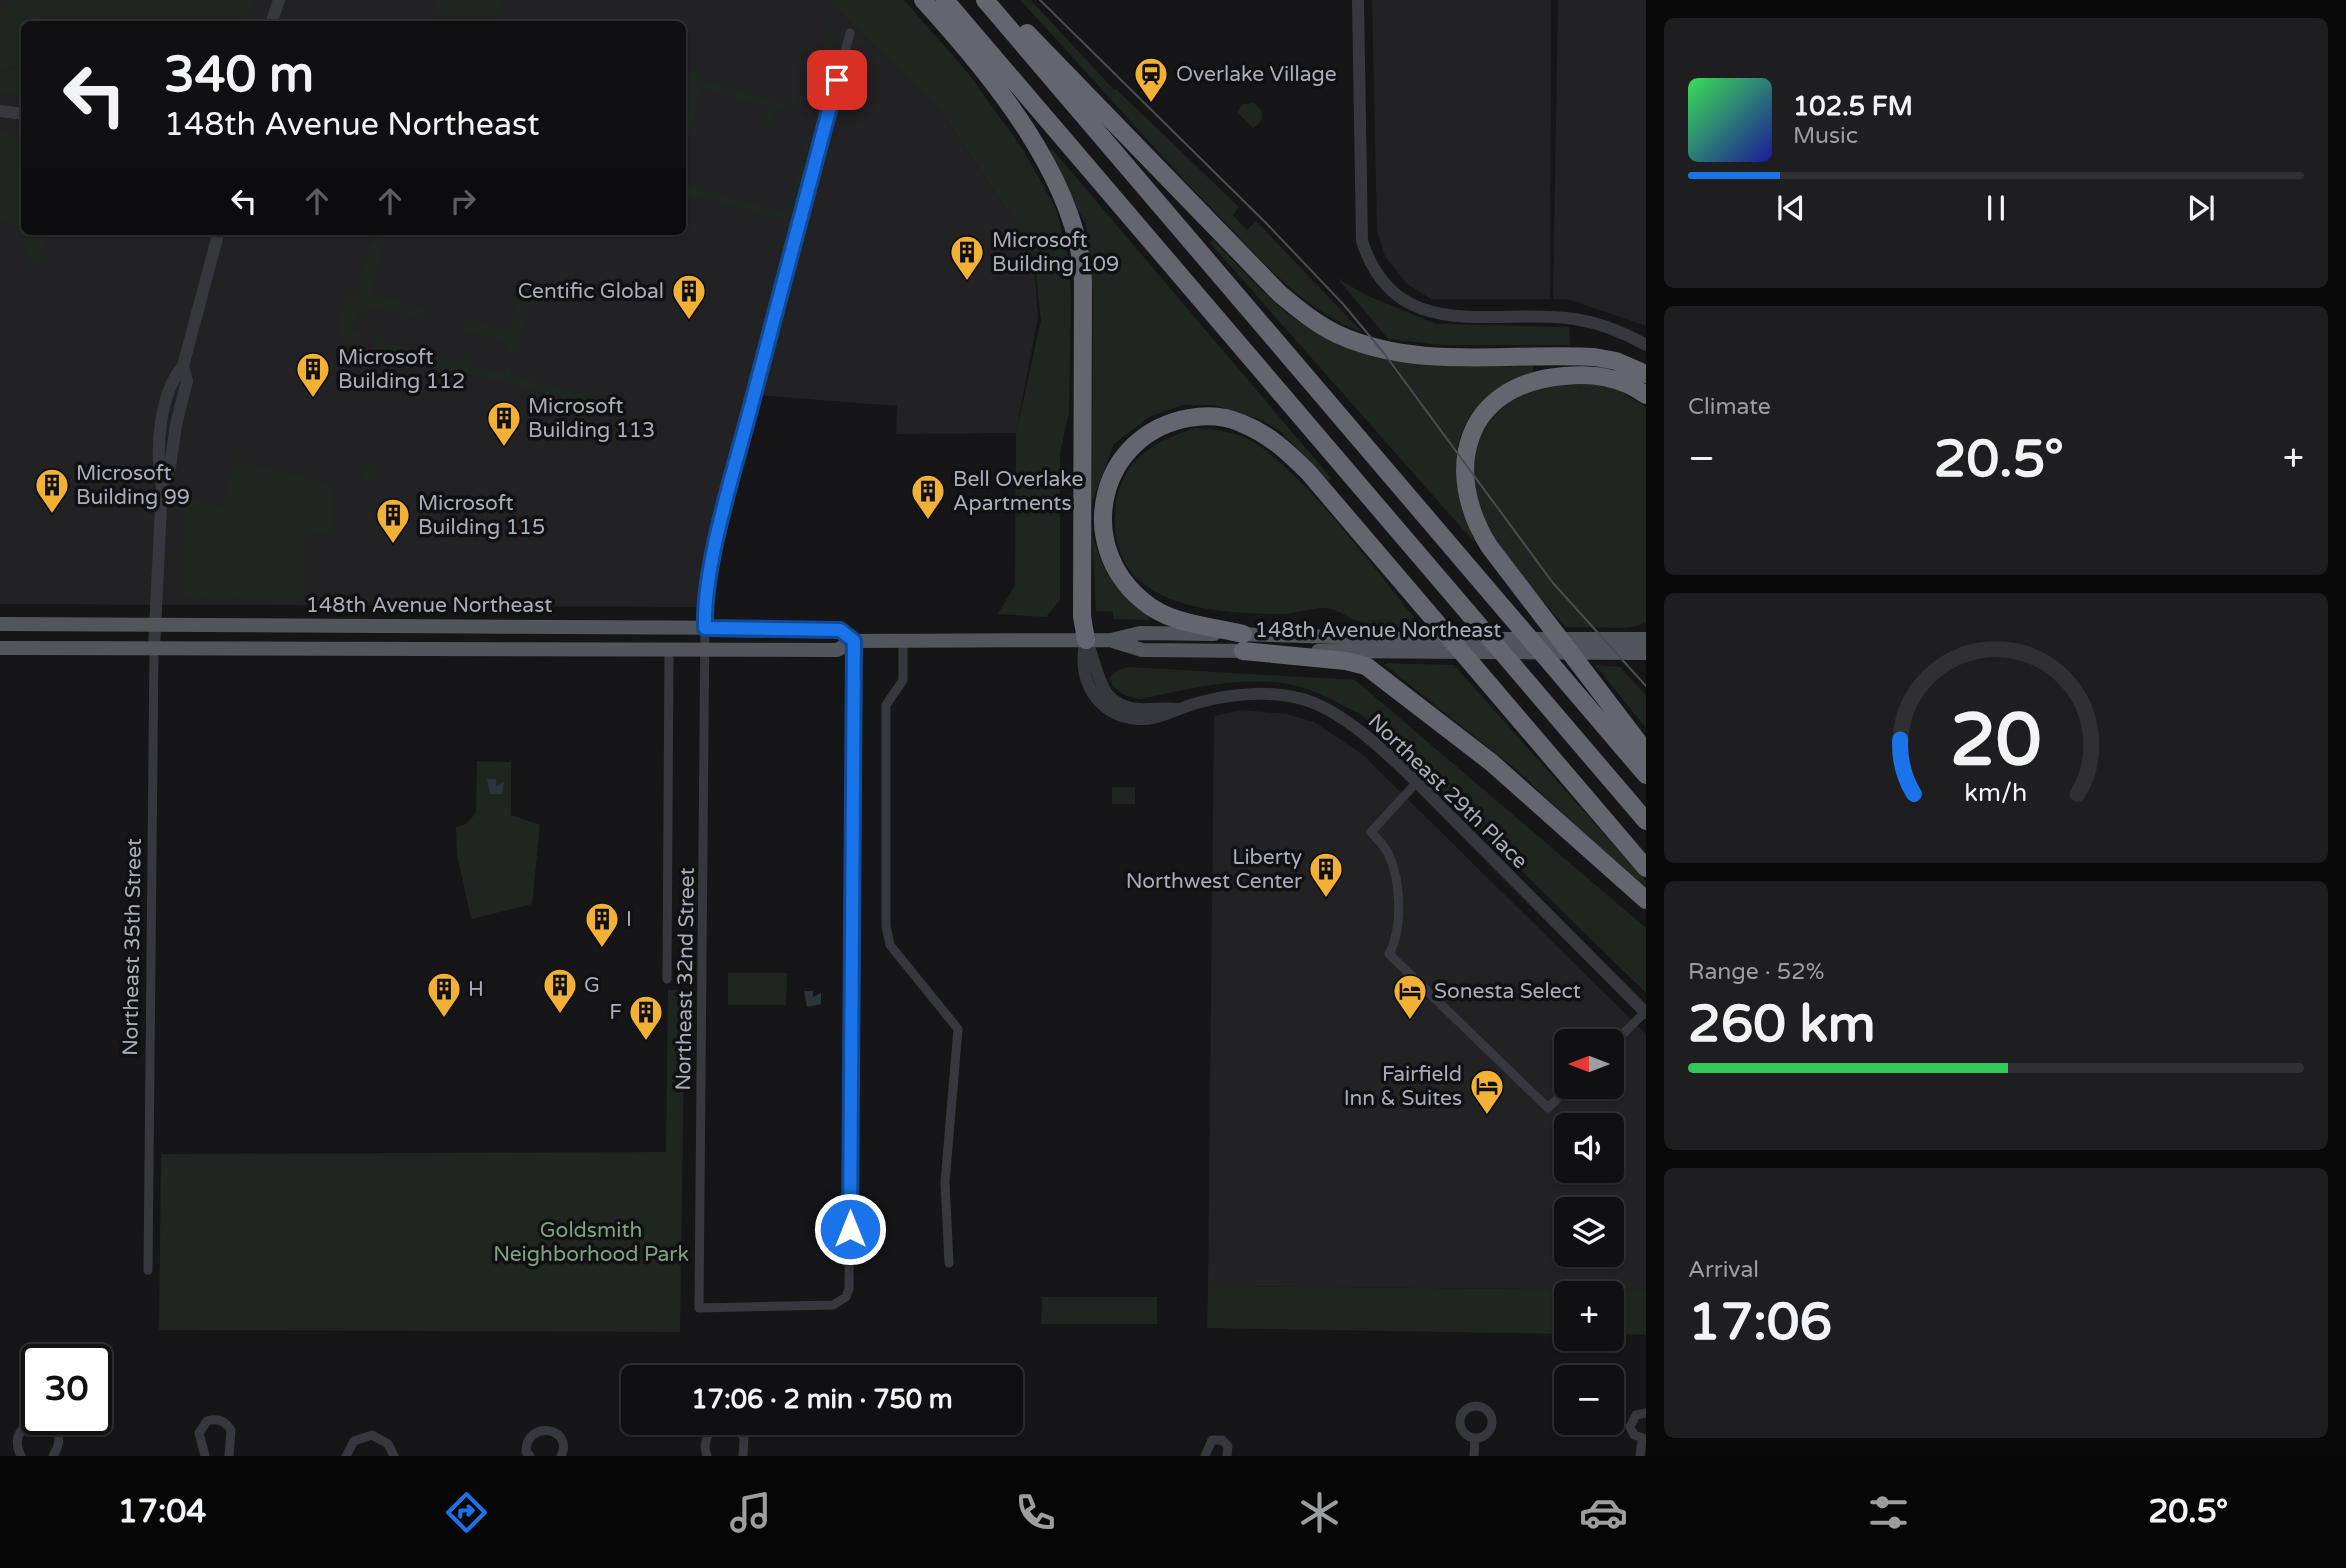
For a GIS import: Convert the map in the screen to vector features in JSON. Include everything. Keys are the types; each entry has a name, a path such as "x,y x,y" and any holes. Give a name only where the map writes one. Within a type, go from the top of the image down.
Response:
{"highway":[{"path":"923,0 996,90 1036,148 1063,191 1079,240 1083,282 1082,616 1086,640"},
{"path":"945,0 1646,821"},
{"path":"985,0 1646,775"},
{"path":"992,0 1057,63 1280,293 1307,316 1336,334 1398,353 1436,357 1594,357 1616,361 1646,374"},
{"path":"1646,395 1627,383 1595,375 1544,378 1518,387 1491,406 1478,423 1468,443 1464,477 1472,515 1489,546 1646,752"},
{"path":"1646,869 1309,473 1289,453 1260,432 1217,416 1175,421 1139,438 1115,467 1103,515 1109,553 1119,574 1134,594 1160,613 1243,642 1366,666 1492,763 1646,900"}],"main road":[{"name":"148th Avenue Northeast","path":"0,624 840,630 854,641"},
{"name":"148th Avenue Northeast","path":"1430,645 1646,639"},
{"name":"148th Avenue Northeast","path":"0,648 706,651 837,650 854,641 1111,640 1142,650 1243,642 1430,645 1646,653"}],"street":[{"path":"272,21 279,0"},
{"path":"1358,0 1362,240 1376,272 1400,297 1417,307 1448,317 1577,320 1617,331 1646,345"},
{"name":"Northeast 32nd Street","path":"850,33 737,462 709,584 705,628 699,1308 832,1305 846,1297 849,1289 854,641"},
{"path":"0,111 21,114"},
{"name":"Northeast 35th Street","path":"148,1270 154,649 162,486 170,467 176,425 187,381 183,366 218,235"},
{"path":"903,640 903,680 886,705 886,926 890,945 958,1029 945,1182 949,1263"},
{"name":"Northeast 29th Place","path":"1086,640 1082,666 1088,687 1102,706 1111,712 1139,719 1165,716 1178,709 1258,694 1287,695 1313,703 1349,723 1417,782 1646,1012"},
{"name":"Northeast 32nd Street","path":"667,979 669,651"},
{"path":"1417,782 1371,832 1388,852 1396,875 1398,922 1394,944 1389,954 1548,1108 1557,1099"},
{"path":"1624,1033 1646,1012"},
{"path":"1640,1456 1644,1439 1634,1435 1631,1422 1636,1415 1646,1413"},
{"path":"205,1456 199,1433 203,1424 216,1419 225,1422 231,1430 229,1456"},
{"path":"21,1456 16,1448 17,1436 23,1426 34,1422 46,1424 55,1432 58,1443 53,1456"},
{"path":"707,1456 704,1448 706,1436 715,1428 726,1425 737,1429 744,1438 743,1456"},
{"path":"530,1456 526,1446 530,1436 546,1429 555,1432 562,1439 564,1450 561,1456"},
{"path":"346,1456 354,1441 372,1435 388,1444 394,1456"},
{"path":"1474,1456 1475,1438"},
{"path":"1205,1456 1212,1440 1222,1440 1228,1446 1227,1456"}],"shaded area":[{"path":"0,0 827,0 939,110 1033,248 1038,316 1016,433 896,434 897,406 754,395 699,607 0,604"},
{"path":"1372,0 1551,0 1550,299 1431,299 1407,284 1385,256 1377,230"},
{"path":"1558,0 1646,0 1646,326 1571,300 1553,299"},
{"path":"1241,710 1287,714 1314,722 1362,754 1646,1034 1646,1290 1624,1290 1624,1281 1554,1281 1554,1289 1208,1286 1214,716"},
{"path":"487,779 496,779 496,786 504,782 502,794 490,794"},
{"path":"804,991 813,991 813,997 821,993 821,1004 807,1007"}],"green space":[{"path":"15,0 253,0 246,21 21,21 21,65 0,68 0,7"},
{"path":"436,0 502,0 496,21 430,21"},
{"path":"827,0 904,0 968,73 1024,151 1056,209 1069,260 1069,413 1060,453 1060,600 1046,617 998,614 1015,585 1016,433 1041,320 1033,248 939,110"},
{"path":"1020,0 1031,0 1114,90 1239,207 1233,215 1247,230 1256,221 1362,332 1320,310 1282,281 1166,160"},
{"path":"826,21 841,35 833,35 831,43 838,47 830,49 823,72 830,78 822,77 819,85 826,88 823,91 808,86 809,83 816,84 818,77 811,72 820,72 825,51 818,46 827,45 831,28 825,25"},
{"path":"21,68 21,95 0,93 0,72"},
{"path":"701,72 702,81 721,86 726,79 726,87 746,93 751,86 751,94 767,99 772,91 772,100 786,104 790,97 794,98 789,109 775,109 770,127 763,125 768,107 701,89 688,137 686,86 692,74"},
{"path":"1253,103 1260,108 1262,115 1260,122 1253,128 1237,112 1243,104"},
{"path":"0,131 21,134 21,235 47,235 40,266 29,262 24,242 13,226 0,220"},
{"path":"808,132 812,134 790,222 686,194 686,185 787,213"},
{"path":"1052,149 1332,479 1328,480 1281,432 1262,420 1214,405 1183,405 1149,417 1114,444 1092,502 1093,291 1086,225 1048,151"},
{"path":"372,235 387,235 371,294 432,310 422,321 405,316 403,324 397,323 399,314 367,306 365,313 357,311 352,330 360,333 359,340 353,345 341,337 339,326 346,297 355,299"},
{"path":"1213,240 1286,312 1313,331 1339,344 1393,360 1420,364 1533,366 1533,372 1504,387 1482,403 1468,421 1459,441 1459,487 1475,543 1210,243"},
{"path":"1337,278 1366,295 1436,324 1569,327 1570,345 1441,345 1388,339"},
{"path":"520,288 554,298 532,298 517,348 524,350 522,355 507,351 509,342 463,330 463,318 509,330"},
{"path":"378,330 381,331 380,340 420,351 423,343 428,344 426,352 462,362 465,354 469,355 467,364 504,374 507,365 512,367 511,375 531,380 533,372 538,374 536,382 597,398 600,390 602,400 597,407 373,349 371,343"},
{"path":"1586,381 1613,387 1646,407 1646,623 1628,628 1566,627 1527,582 1489,529 1477,500 1472,472 1477,444 1494,417 1512,400 1532,388"},
{"path":"1195,428 1242,436 1279,462 1344,530 1423,628 1372,625 1325,608 1283,614 1224,611 1167,598 1144,584 1126,565 1116,538 1116,504 1120,488 1126,474 1143,454 1167,439"},
{"path":"234,459 333,484 334,533 307,534 303,600 181,598 184,498 222,507"},
{"path":"370,464 376,467 379,473 376,479 370,482 364,479 361,473 364,467"},
{"path":"1092,535 1107,572 1119,590 1149,617 1149,620 1113,619 1113,612 1096,611"},
{"path":"1385,665 1454,665 1646,881 1646,893 1519,772"},
{"path":"1595,665 1620,667 1646,695 1646,728"},
{"path":"1129,667 1355,680 1646,928 1646,993 1362,715 1310,690 1273,682 1235,682 1135,698 1117,690 1109,678 1118,670"},
{"path":"477,761 511,762 511,815 540,825 532,904 471,919 457,854 456,827 466,824 476,813"},
{"path":"1112,787 1135,787 1135,804 1112,804"},
{"path":"728,973 787,973 786,1005 728,1005"},
{"name":"Goldsmith Neighborhood Park","path":"668,990 685,990 680,1332 159,1330 161,1154 666,1152"},
{"path":"1208,1286 1554,1289 1554,1334 1207,1328"},
{"path":"1624,1290 1646,1290 1646,1335 1624,1334"},
{"path":"1042,1297 1157,1297 1157,1324 1041,1324"}],"tram line":[{"path":"1040,0 1266,223 1343,304 1383,352 1553,583 1646,686"}],"place":[{"name":"Overlake Village","path":"1151,104"},
{"name":"Microsoft Building 109","path":"967,282"},
{"name":"Centific Global","path":"689,321"},
{"name":"Microsoft Building 112","path":"313,399"},
{"name":"Microsoft Building 113","path":"504,448"},
{"name":"Microsoft Building 99","path":"52,515"},
{"name":"Bell Overlake Apartments","path":"928,521"},
{"name":"Microsoft Building 115","path":"393,545"},
{"name":"Liberty Northwest Center","path":"1326,899"},
{"name":"I","path":"602,949"},
{"name":"G","path":"560,1015"},
{"name":"H","path":"444,1019"},
{"name":"Sonesta Select","path":"1410,1021"},
{"name":"F","path":"646,1042"},
{"name":"Fairfield Inn & Suites","path":"1487,1116"}],"route":[{"path":"837,80 721,527 709,584 705,628 840,630 854,641 850,1229"}]}
